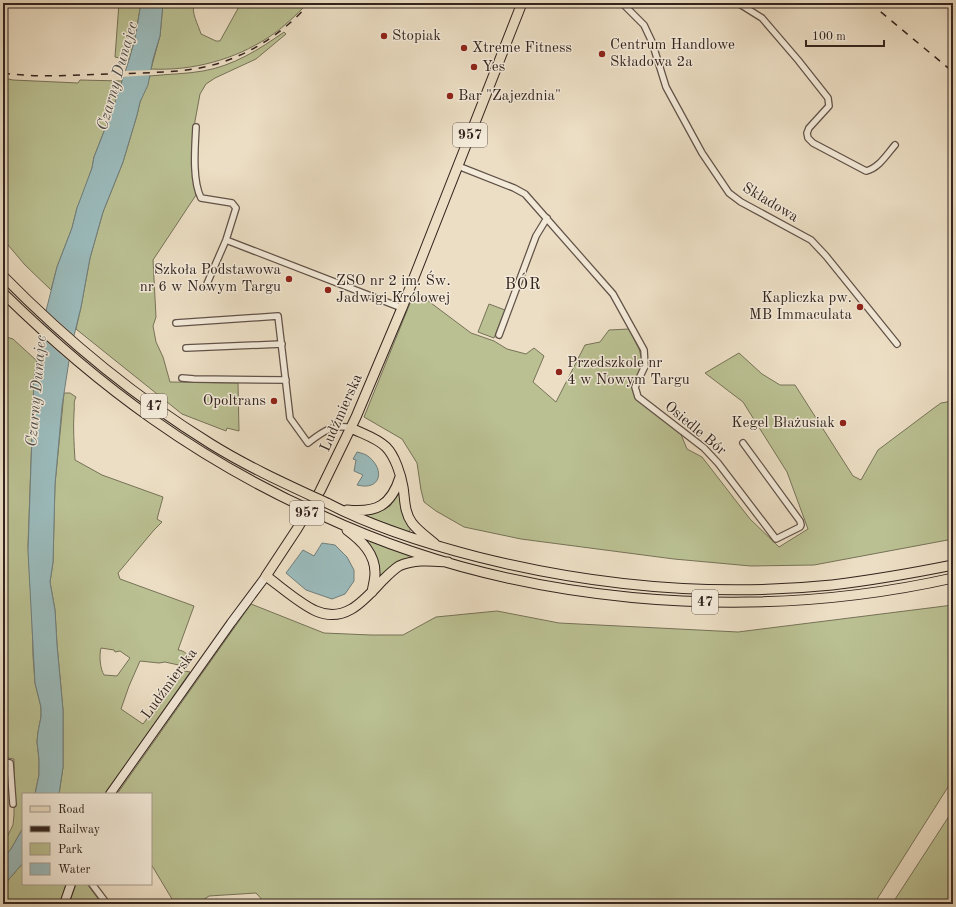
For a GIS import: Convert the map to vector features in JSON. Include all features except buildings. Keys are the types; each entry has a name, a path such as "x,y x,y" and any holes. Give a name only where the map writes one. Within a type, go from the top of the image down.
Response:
{"main road":[{"name":"Ludźmierska","path":"111,793 266,576 320,491 351,428 402,308 522,3"},
{"name":"47","path":"3,276 47,320 82,351 160,410 212,444 277,480 339,510 376,525 439,547 504,564 549,572 622,583 692,589 755,590 827,585 904,575 953,565"},
{"name":"47","path":"3,293 39,328 96,377 129,403 215,461 279,496 336,522 393,544 448,562 511,578 578,590 651,599 707,602 762,602 848,596 886,591 953,578"},
{"path":"351,428 386,446 393,456 402,482 406,510 411,522 417,529 439,547"},
{"path":"339,510 366,511 380,506 392,496 400,477"},
{"path":"336,522 359,538 372,556 375,573 372,592"},
{"path":"266,576 310,608 324,613 338,614 351,610 360,605 392,571 399,567 422,561 448,562"},
{"path":"64,904 71,885"}],"street":[{"name":"Składowa","path":"622,3 644,25 652,42 666,88 702,153 729,193 741,202 810,240 826,256 897,344"},
{"path":"738,3 762,18 828,98 829,106 809,128 807,133 808,138 813,143 866,171 872,170 895,145"},
{"path":"196,127 195,159 198,192 201,198 232,203 236,208 226,240 206,286"},
{"name":"Osiedle Bór","path":"458,166 514,188 525,194 613,294 644,350 645,366 635,387 638,397 709,453 776,539 800,527 801,523 743,443"},
{"path":"499,335 536,236 546,218"},
{"path":"226,240 402,308"},
{"path":"176,323 278,316 290,418 308,443 320,434 336,426 351,428"},
{"path":"186,348 282,344"},
{"path":"182,378 286,380"},
{"path":"3,762 10,763 13,804"},
{"path":"93,885 107,904"}],"green space":[{"path":"119,3 141,3 135,39 129,60 115,57"},
{"path":"163,3 194,3 193,11 201,34 216,41 220,41 241,3 248,5 250,3 293,3 296,6 299,3 308,3 274,33 242,52 227,58 197,66 151,69 160,36"},
{"path":"284,32 286,34 256,59 215,78 206,84 200,94 195,121 193,164 196,195 153,260 156,317 153,326 156,342 163,357 170,382 238,383 239,431 227,428 226,431 182,414 76,329 90,258 103,212 123,162 140,102 150,76 214,69 246,56"},
{"path":"3,78 13,80 78,83 80,80 122,81 94,157 92,168 57,267 51,290 25,265 3,239"},
{"path":"415,291 471,333 494,341 507,349 526,354 534,348 544,356 533,382 556,402 585,345 600,342 609,330 629,329 639,349 643,364 633,387 635,397 680,432 687,449 702,457 750,519 779,547 808,529 787,472 743,402 705,373 739,353 762,374 780,385 795,385 853,476 861,480 878,450 941,403 953,401 953,539 814,565 751,566 674,559 521,539 464,527 436,511 424,502 417,463 402,439 364,417"},
{"path":"489,304 505,310 494,338 478,332"},
{"path":"3,336 13,339 37,361 34,378 28,546 35,683 41,707 41,717 37,742 39,775 35,793 22,793 22,830 11,849 3,859 3,845 13,825 14,759 3,757"},
{"path":"64,393 70,393 76,397 74,403 75,460 102,475 163,497 157,519 162,522 118,573 120,579 194,606 178,650 186,654 191,662 188,665 183,666 165,662 159,663 140,661 121,709 143,724 170,688 176,677 185,671 190,672 107,793 59,793 63,767 63,710 55,610 50,582 53,562 55,484","holes":["101,648 114,650 115,652 120,651 130,658 117,676 104,675 100,662"]},
{"path":"399,491 402,510 411,528 409,532 358,513 383,509 390,506"},
{"path":"366,539 420,557 378,581 377,564 370,544"},
{"path":"251,604 324,633 371,635 403,635 436,617 497,611 559,623 738,632 953,605 953,779 874,904 266,904 256,893 209,896 197,904 175,904 152,866 152,793 118,793"},
{"path":"953,810 953,904 892,904"},
{"path":"22,864 22,885 66,885 60,904 3,904 3,886"},
{"path":"76,885 88,885 102,904 69,904"}],"water":[{"name":"Czarny Dunajec","path":"141,3 163,3 160,36 153,59 148,85 140,102 123,162 103,212 90,258 81,307 71,348 62,406 55,484 53,562 50,582 55,610 63,710 63,767 59,793 35,793 39,775 37,742 41,707 35,683 28,551 34,378 43,323 57,267 72,228 77,208 92,168 94,157 112,111 135,39"},
{"path":"357,452 368,456 377,468 379,473 378,478 376,482 371,485 357,485 363,475 354,471 356,460 353,459"},
{"path":"322,543 335,545 347,557 354,570 354,581 345,594 332,599 306,590 286,573 303,550 314,556"},
{"path":"22,830 22,864 3,886 3,859 11,849"}],"pier":[{"path":"153,70 152,75 121,77 123,71"},
{"path":"44,309 76,337 71,363 39,335 41,322 62,341 41,321"}],"railway":[{"path":"3,73 43,76 141,73 194,69 211,66 227,61 258,46 286,27 310,3"},
{"path":"870,3 953,72"}],"place":[{"name":"Stopiak","path":"384,36"},
{"name":"Xtreme Fitness","path":"464,48"},
{"name":"Centrum Handlowe Składowa 2a","path":"602,54"},
{"name":"Yes","path":"474,67"},
{"name":"Bar \"Zajezdnia\"","path":"450,96"},
{"name":"Szkoła Podstawowa nr 6 w Nowym Targu","path":"289,279"},
{"name":"ZSO nr 2 im. Św. Jadwigi Królowej","path":"328,290"},
{"name":"Kapliczka pw. MB Immaculata","path":"860,307"},
{"name":"Przedszkole nr 4 w Nowym Targu","path":"559,372"},
{"name":"Opoltrans","path":"274,401"},
{"name":"Kegel Błażusiak","path":"843,423"}],"district":[{"name":"BÓR","path":"523,285"}]}
